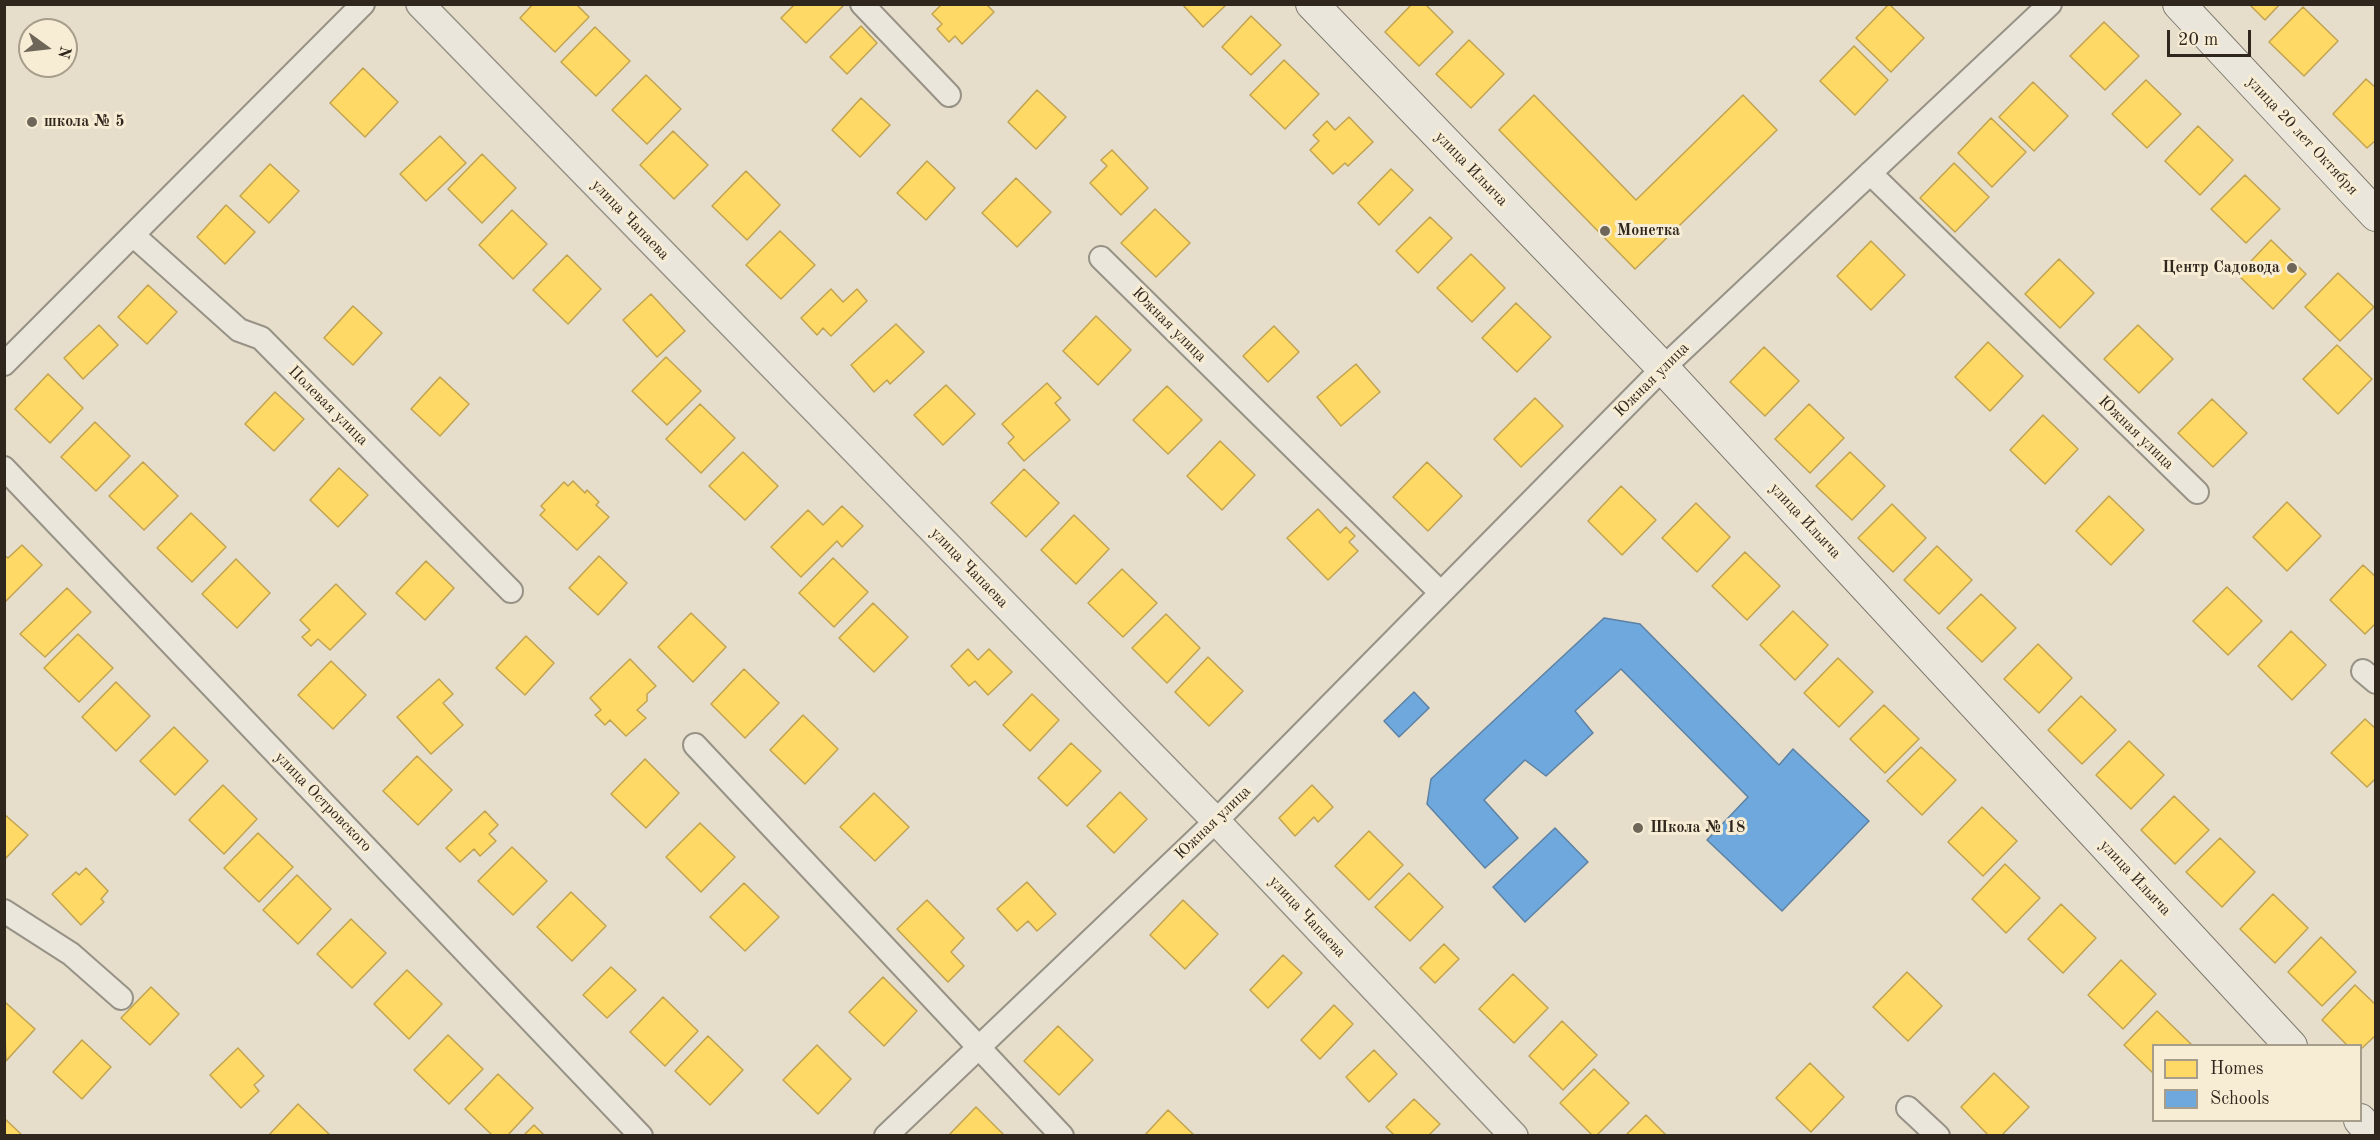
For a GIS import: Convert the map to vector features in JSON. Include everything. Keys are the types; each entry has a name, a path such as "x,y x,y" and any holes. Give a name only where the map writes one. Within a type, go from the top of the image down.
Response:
{"main road":[{"name":"улица Ильича","path":"1312,4 1663,368 2289,1044"},
{"name":"улица 20 лет Октября","path":"2179,4 2376,215"},
{"path":"2362,1122 2374,1136"}],"street":[{"path":"4,364 363,4"},
{"name":"улица Чапаева","path":"420,4 1216,821 1514,1136"},
{"path":"862,4 949,95"},
{"name":"Южная улица","path":"886,1136 1216,821 1663,368 2050,4"},
{"name":"Южная улица","path":"1870,173 2197,492"},
{"name":"Полевая улица","path":"133,235 239,330 261,338 511,591"},
{"name":"Южная улица","path":"1101,258 1441,593"},
{"name":"улица Островского","path":"4,468 641,1136"},
{"path":"695,745 1062,1136"},
{"path":"4,911 71,954 121,998"},
{"path":"1908,1108 1938,1136"}],"building: Homes":[{"path":"533,4 576,4 589,17 555,52 520,18"},
{"path":"795,4 841,4 843,6 806,43 781,18"},
{"path":"942,4 986,4 994,12 962,44 955,36 949,42 937,29 942,24 932,14"},
{"path":"1182,4 1227,4 1203,27"},
{"path":"1412,4 1425,4 1453,32 1419,66 1385,32"},
{"path":"1889,4 1924,38 1891,72 1856,38"},
{"path":"2249,4 2280,4 2265,20"},
{"path":"2303,7 2338,41 2304,76 2269,42"},
{"path":"1251,16 1281,45 1251,75 1222,47"},
{"path":"2104,22 2139,56 2105,90 2070,56"},
{"path":"861,26 877,43 847,74 830,57"},
{"path":"595,27 630,61 596,96 561,62"},
{"path":"1469,40 1504,74 1471,108 1436,74"},
{"path":"1854,46 1888,80 1855,115 1820,81"},
{"path":"1284,60 1319,94 1285,129 1250,95"},
{"path":"363,68 398,102 365,137 330,103"},
{"path":"646,75 681,109 647,144 612,110"},
{"path":"2366,79 2376,88 2376,140 2367,148 2333,114"},
{"path":"2146,80 2181,114 2147,148 2112,114"},
{"path":"2033,82 2068,116 2034,151 1999,117"},
{"path":"1037,90 1066,117 1036,149 1008,122"},
{"path":"1534,95 1636,200 1743,95 1777,130 1635,269 1499,130"},
{"path":"861,98 890,125 860,157 832,130"},
{"path":"1349,117 1373,142 1348,166 1345,163 1333,174 1310,150 1319,141 1313,135 1327,121 1335,130"},
{"path":"1991,118 2026,152 1992,187 1958,153"},
{"path":"2198,126 2233,160 2200,195 2165,161"},
{"path":"673,131 708,165 674,199 640,165"},
{"path":"440,136 466,163 426,201 400,174"},
{"path":"1112,150 1148,188 1121,215 1090,183 1107,166 1101,160"},
{"path":"482,154 516,188 482,223 448,189"},
{"path":"927,161 955,188 926,220 897,193"},
{"path":"1954,163 1989,197 1955,232 1920,198"},
{"path":"270,164 299,191 269,223 240,196"},
{"path":"1391,169 1413,190 1379,225 1358,203"},
{"path":"746,171 780,205 747,240 712,206"},
{"path":"2245,175 2280,209 2246,243 2211,209"},
{"path":"1016,178 1051,212 1017,247 982,213"},
{"path":"226,205 255,232 225,264 197,237"},
{"path":"1155,209 1190,243 1156,277 1121,243"},
{"path":"512,210 547,244 513,279 479,245"},
{"path":"1430,217 1452,238 1418,273 1396,251"},
{"path":"780,231 815,265 781,299 746,265"},
{"path":"2271,240 2306,274 2273,309 2238,275"},
{"path":"1871,241 1905,275 1871,310 1837,276"},
{"path":"1471,254 1505,288 1472,322 1437,288"},
{"path":"567,255 601,289 568,324 533,290"},
{"path":"2059,259 2094,293 2060,328 2025,294"},
{"path":"2338,273 2374,307 2340,341 2305,307"},
{"path":"148,285 177,312 147,344 118,317"},
{"path":"831,289 843,302 857,289 867,301 831,336 823,328 817,335 801,318"},
{"path":"651,294 685,331 657,357 623,320"},
{"path":"1516,303 1551,337 1517,372 1482,338"},
{"path":"353,306 382,333 353,365 324,338"},
{"path":"1096,316 1131,350 1098,385 1063,351"},
{"path":"896,324 924,352 890,384 887,380 874,392 851,365"},
{"path":"99,325 118,345 83,379 64,358"},
{"path":"2138,325 2173,359 2139,393 2104,359"},
{"path":"1274,326 1299,352 1268,382 1243,356"},
{"path":"1988,342 2023,376 1990,411 1955,377"},
{"path":"2337,345 2372,379 2338,414 2303,379"},
{"path":"1764,347 1799,381 1765,416 1730,382"},
{"path":"666,357 701,391 667,425 632,391"},
{"path":"1356,364 1380,392 1341,426 1317,397"},
{"path":"48,374 83,408 50,443 15,409"},
{"path":"440,377 469,404 440,436 411,409"},
{"path":"1047,383 1061,398 1055,403 1070,420 1024,461 1008,443 1014,437 1002,424"},
{"path":"946,385 975,414 943,445 914,415"},
{"path":"1167,386 1202,420 1168,454 1133,420"},
{"path":"275,392 304,419 274,451 245,424"},
{"path":"1535,398 1563,426 1521,467 1494,439"},
{"path":"2212,399 2247,433 2213,467 2178,433"},
{"path":"700,404 735,438 701,473 666,439"},
{"path":"1809,404 1844,438 1810,473 1775,439"},
{"path":"2043,415 2078,449 2045,484 2010,450"},
{"path":"95,422 130,456 96,491 61,457"},
{"path":"1220,441 1255,475 1222,510 1187,476"},
{"path":"743,452 778,486 745,520 709,486"},
{"path":"1850,452 1885,486 1852,520 1816,486"},
{"path":"143,462 178,496 144,530 109,496"},
{"path":"1427,462 1462,496 1428,531 1393,497"},
{"path":"339,468 368,495 338,527 310,500"},
{"path":"1024,469 1059,503 1026,537 991,503"},
{"path":"573,481 599,502 596,505 609,517 577,550 540,515 545,510 541,506 564,482 568,486"},
{"path":"1621,486 1656,520 1622,555 1588,521"},
{"path":"2109,496 2144,530 2111,565 2076,531"},
{"path":"2287,502 2321,536 2287,571 2253,537"},
{"path":"1696,503 1730,537 1697,572 1662,538"},
{"path":"1892,504 1926,538 1893,572 1858,538"},
{"path":"842,506 863,526 842,547 837,541 801,577 771,547 808,510 823,525"},
{"path":"1318,509 1340,533 1346,527 1355,536 1349,542 1358,551 1328,580 1287,538"},
{"path":"191,513 226,547 192,582 157,548"},
{"path":"1074,515 1109,549 1076,584 1041,550"},
{"path":"22,545 42,565 4,603 4,555 8,558"},
{"path":"1937,546 1972,580 1939,614 1904,580"},
{"path":"1745,552 1780,586 1747,620 1712,586"},
{"path":"599,556 627,583 598,615 569,588"},
{"path":"833,558 868,592 834,627 799,593"},
{"path":"236,559 270,593 237,628 202,594"},
{"path":"426,561 454,588 425,620 396,593"},
{"path":"2363,565 2376,577 2376,623 2365,634 2330,600"},
{"path":"1122,569 1157,603 1123,637 1088,603"},
{"path":"336,584 366,614 330,650 318,639 311,646 302,637 310,630 300,620"},
{"path":"2227,587 2262,621 2228,655 2193,621"},
{"path":"67,588 91,612 45,657 20,634"},
{"path":"1981,594 2016,628 1982,662 1947,628"},
{"path":"873,603 908,637 874,672 839,638"},
{"path":"1793,611 1828,645 1795,680 1760,645"},
{"path":"691,613 726,647 693,682 658,647"},
{"path":"1166,614 1200,648 1167,683 1132,648"},
{"path":"2291,631 2326,665 2292,700 2258,666"},
{"path":"78,634 113,668 79,702 44,668"},
{"path":"526,636 554,663 525,695 496,668"},
{"path":"2038,644 2072,678 2039,713 2004,679"},
{"path":"968,649 978,660 989,649 1012,672 988,695 975,681 969,686 951,666"},
{"path":"1208,657 1243,691 1209,726 1175,692"},
{"path":"1838,658 1873,692 1839,727 1804,693"},
{"path":"630,659 656,686 647,694 647,701 637,710 646,718 626,736 610,720 605,725 595,715 601,710 590,698"},
{"path":"331,661 366,695 333,729 298,695"},
{"path":"744,669 779,703 745,738 711,704"},
{"path":"439,679 453,694 443,703 463,725 431,754 397,717"},
{"path":"116,682 150,716 116,751 82,717"},
{"path":"1032,694 1059,720 1030,751 1003,725"},
{"path":"2081,696 2116,730 2082,764 2048,730"},
{"path":"1884,705 1919,739 1885,773 1850,739"},
{"path":"803,715 838,749 805,784 770,750"},
{"path":"2365,719 2376,729 2376,778 2367,787 2331,753"},
{"path":"174,727 208,761 175,795 140,761"},
{"path":"2129,741 2164,775 2131,809 2096,775"},
{"path":"1071,743 1101,771 1067,806 1038,778"},
{"path":"1921,747 1956,780 1922,815 1887,781"},
{"path":"417,756 452,790 418,825 383,791"},
{"path":"645,759 679,793 646,828 611,794"},
{"path":"223,785 257,819 224,854 189,820"},
{"path":"1312,785 1333,807 1318,822 1314,817 1295,836 1279,818"},
{"path":"1120,792 1147,819 1114,853 1087,826"},
{"path":"874,793 909,827 875,861 840,827"},
{"path":"2174,796 2209,830 2175,864 2141,830"},
{"path":"1982,807 2017,841 1983,876 1948,842"},
{"path":"485,811 498,825 489,834 496,841 480,856 474,849 460,862 446,848"},
{"path":"4,814 28,835 4,860"},
{"path":"700,823 735,857 701,892 666,857"},
{"path":"1369,831 1403,865 1369,900 1335,866"},
{"path":"258,833 293,867 259,902 224,868"},
{"path":"2220,838 2255,872 2222,907 2186,872"},
{"path":"512,847 547,881 513,915 478,881"},
{"path":"2005,864 2040,898 2006,933 1972,899"},
{"path":"86,868 108,891 101,899 104,902 81,925 52,894 76,872 79,875"},
{"path":"1409,873 1443,907 1410,941 1375,907"},
{"path":"297,875 331,909 298,944 263,910"},
{"path":"1027,882 1056,914 1037,931 1028,921 1017,931 997,909"},
{"path":"744,883 779,917 745,951 710,917"},
{"path":"571,892 606,926 572,961 537,927"},
{"path":"2273,894 2308,928 2275,963 2240,929"},
{"path":"927,900 964,938 951,952 964,966 948,982 897,929"},
{"path":"1183,900 1218,934 1185,969 1150,935"},
{"path":"2061,904 2096,938 2063,973 2028,939"},
{"path":"351,919 386,953 352,988 317,954"},
{"path":"2321,937 2356,972 2322,1006 2288,972"},
{"path":"1444,944 1459,959 1435,983 1420,968"},
{"path":"1283,955 1302,973 1268,1008 1250,990"},
{"path":"2121,960 2156,994 2123,1029 2088,995"},
{"path":"611,967 636,990 607,1018 583,995"},
{"path":"407,970 442,1004 409,1039 374,1004"},
{"path":"1907,972 1942,1006 1908,1041 1873,1007"},
{"path":"1513,974 1548,1008 1514,1043 1479,1009"},
{"path":"883,977 917,1011 884,1046 849,1012"},
{"path":"2355,985 2376,1005 2376,1035 2362,1048 2362,1044 2346,1044 2322,1020"},
{"path":"151,987 179,1014 150,1045 121,1018"},
{"path":"663,997 698,1031 665,1066 630,1032"},
{"path":"6,1003 35,1029 6,1061 4,1004"},
{"path":"1334,1005 1353,1024 1320,1059 1301,1040"},
{"path":"2157,1011 2191,1044 2152,1044 2152,1072 2124,1045"},
{"path":"1562,1021 1597,1055 1563,1090 1529,1056"},
{"path":"1058,1026 1093,1060 1059,1095 1024,1061"},
{"path":"448,1035 483,1069 449,1104 414,1070"},
{"path":"708,1036 743,1070 710,1105 675,1071"},
{"path":"82,1040 111,1067 82,1099 53,1072"},
{"path":"817,1045 851,1079 818,1114 783,1080"},
{"path":"238,1048 264,1076 254,1085 259,1091 241,1108 210,1075"},
{"path":"1374,1050 1397,1074 1369,1102 1346,1077"},
{"path":"1810,1063 1844,1097 1811,1132 1776,1098"},
{"path":"1594,1069 1629,1103 1596,1136 1593,1136 1560,1103"},
{"path":"1994,1073 2029,1107 2001,1136 1989,1136 1961,1107"},
{"path":"498,1074 533,1108 507,1136 493,1136 465,1109"},
{"path":"1414,1099 1440,1124 1428,1136 1395,1136 1386,1127"},
{"path":"298,1104 331,1136 268,1136"},
{"path":"976,1107 1005,1136 948,1136"},
{"path":"1168,1110 1195,1136 1144,1136"},
{"path":"1646,1115 1667,1136 1625,1136"},
{"path":"4,1118 23,1136 4,1136"},
{"path":"534,1125 545,1136 523,1136"}],"building: Schools":[{"path":"1604,618 1640,624 1779,765 1793,749 1869,821 1782,911 1707,840 1748,797 1621,669 1575,711 1593,733 1546,776 1525,760 1484,800 1518,838 1485,868 1427,804 1431,779"},
{"path":"1414,692 1429,708 1399,737 1384,721"},
{"path":"1555,828 1588,862 1525,922 1493,887"}],"place":[{"name":"школа № 5","path":"32,122"},
{"name":"Монетка","path":"1605,231"},
{"name":"Центр Садовода","path":"2292,268"},
{"name":"Школа № 18","path":"1638,828"}]}
